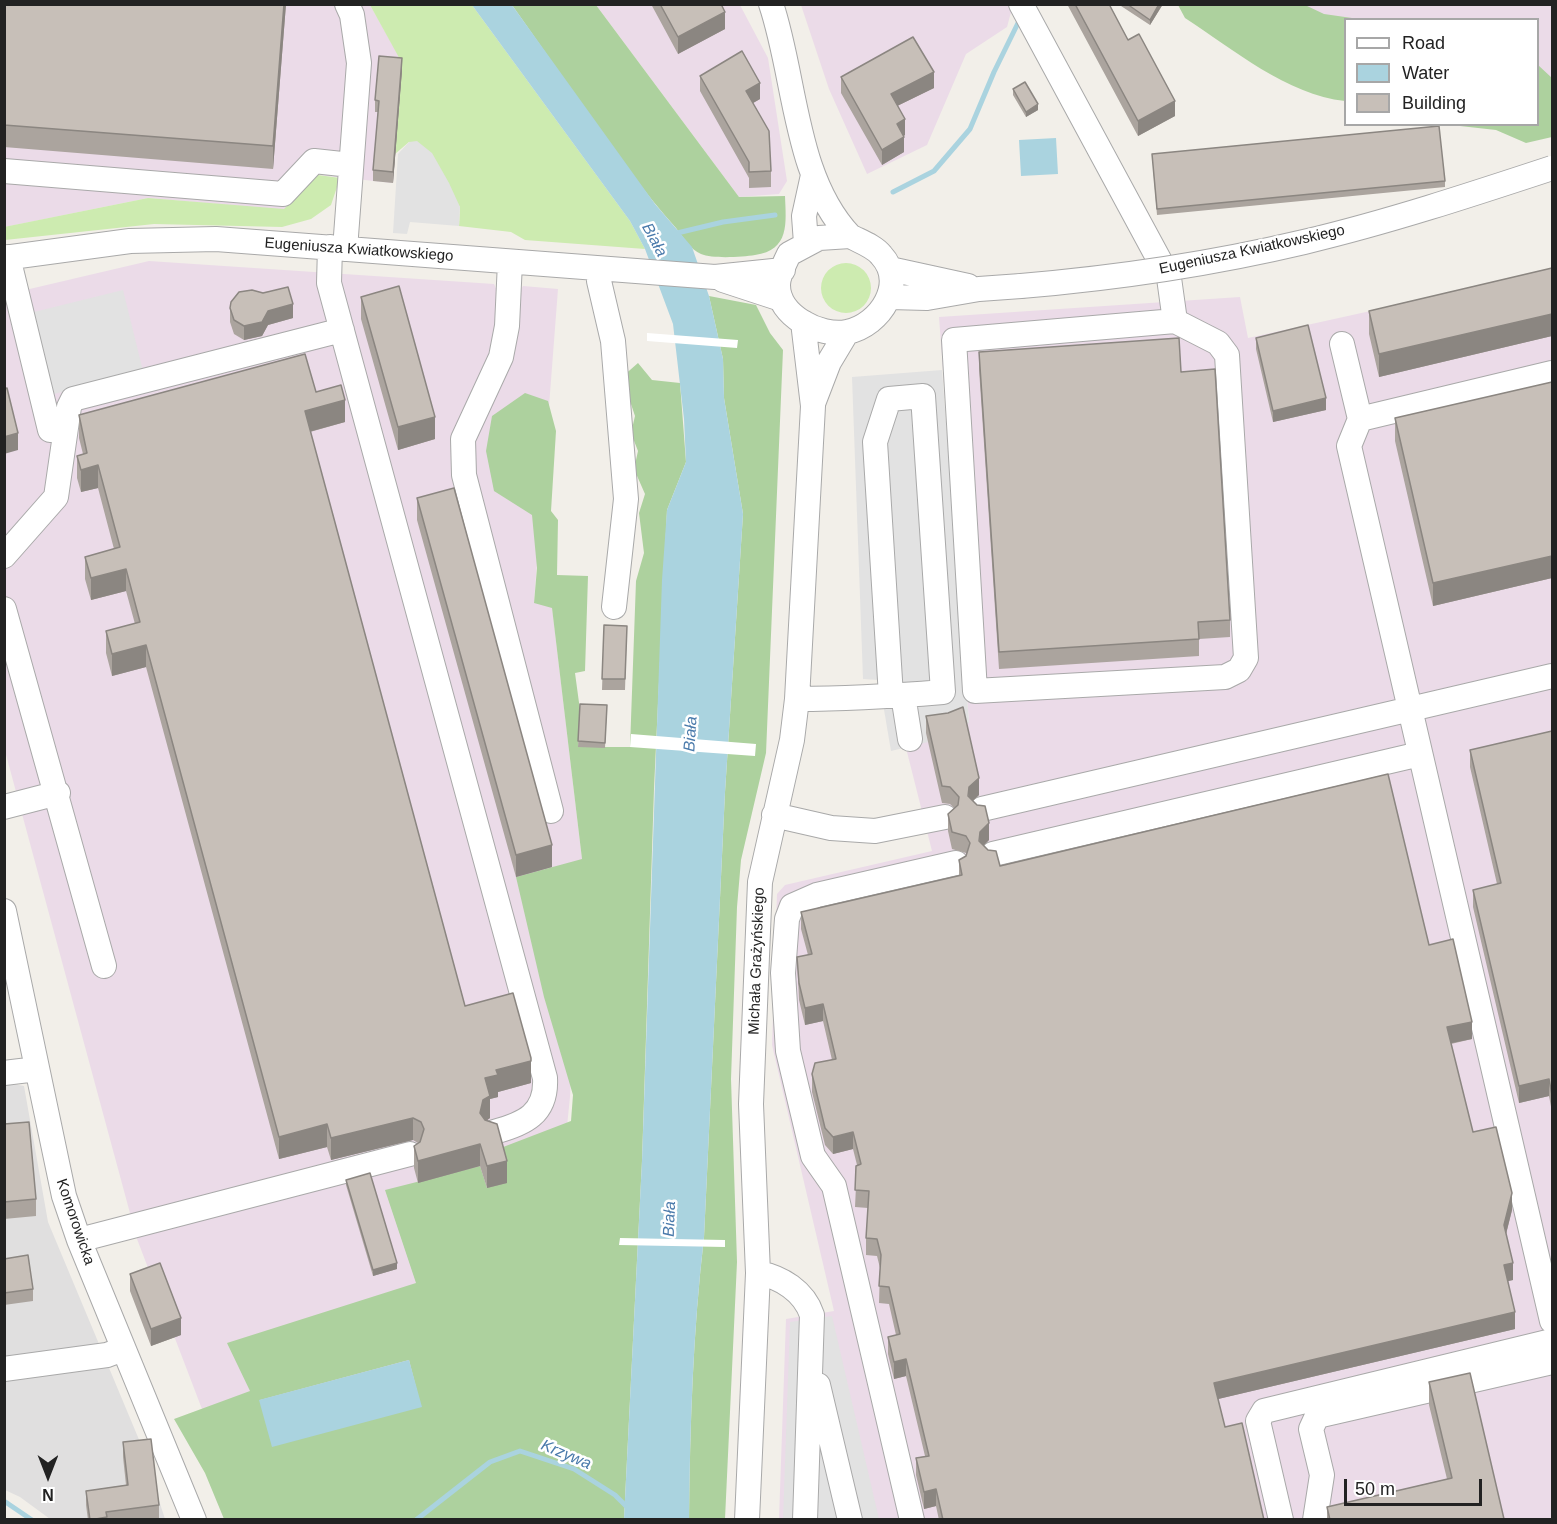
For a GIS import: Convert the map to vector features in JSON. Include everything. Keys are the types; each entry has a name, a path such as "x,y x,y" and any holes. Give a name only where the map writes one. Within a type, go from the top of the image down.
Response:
{"street":[{"path":"347,4 352,15 359,63 351,165 329,283 544,1078 546,1095 535,1112 521,1125 494,1132"},
{"path":"771,4 813,175 834,219 849,236 880,253 891,269 893,283 890,297 881,311 865,324 847,332 825,331 803,322 791,313 782,299 778,284 789,254 819,237 849,236"},
{"path":"1021,4 1169,278 1175,321"},
{"path":"4,171 283,194 314,161 351,165"},
{"name":"Eugeniusza Kwiatkowskiego","path":"890,297 927,298 979,289 1093,280 1303,242 1418,212 1552,168"},
{"path":"806,243 804,216 813,175"},
{"name":"Eugeniusza Kwiatkowskiego","path":"6,258 130,241 216,239 715,277 783,270"},
{"path":"6,258 50,430"},
{"path":"510,262 507,326 501,357 463,439 464,475 551,811"},
{"name":"Eugeniusza Kwiatkowskiego","path":"891,269 979,289"},
{"path":"608,270 599,282 613,341 626,499 614,607"},
{"name":"Eugeniusza Kwiatkowskiego","path":"715,277 782,299"},
{"path":"1175,321 1218,343 1227,355 1246,658 1239,670 1225,677 975,691 954,340 1175,321"},
{"name":"Michała Grażyńskiego","path":"747,1520 758,1273 752,1092 760,882 792,740 797,699 813,406 803,322"},
{"path":"4,556 56,497 69,407 74,399 342,330"},
{"name":"Michała Grażyńskiego","path":"813,406 829,362 847,332"},
{"path":"1342,344 1360,419 1349,446 1552,1321"},
{"path":"1360,419 1552,374"},
{"path":"910,739 897,695 875,442 889,399 923,396 946,716"},
{"path":"4,609 58,793 104,966"},
{"path":"982,809 1552,676"},
{"path":"797,699 943,692"},
{"path":"993,854 1420,754"},
{"path":"4,807 58,793"},
{"path":"774,815 831,828 875,831 945,817"},
{"path":"912,1520 834,1186 813,1156 788,1051 783,973 787,919 792,906 817,896 956,863"},
{"name":"Komorowicka","path":"4,911 10,956 37,1069 53,1152 80,1240 194,1520"},
{"path":"4,1073 37,1069"},
{"path":"80,1240 410,1154"},
{"path":"758,1273 772,1276 788,1284 809,1307 812,1315 805,1520"},
{"path":"1281,1520 1258,1421 1264,1411 1552,1341"},
{"path":"4,1369 107,1355 123,1349"},
{"path":"810,1353 850,1520"},
{"path":"1315,1520 1322,1475 1311,1429 1317,1416 1552,1362"}],"shaded area":[{"path":"5,5 370,5 403,63 393,183 318,175 284,210 148,198 5,227"},
{"path":"596,5 740,5 768,58 787,181 779,194 739,197"},
{"path":"801,5 1013,5 1007,27 966,54 927,145 867,174 829,89"},
{"path":"1205,5 1552,5 1552,117 1539,109 1539,18 1344,20"},
{"path":"417,141 432,153 449,183 460,207 459,226 410,222 407,234 393,233 398,154 409,142"},
{"path":"149,261 494,284 499,295 515,297 523,286 558,289 534,602 552,607 582,859 570,1097 537,1418 244,1519 137,1239 5,751 4,295"},
{"path":"1552,271 1552,1519 779,1519 786,1319 834,1311 772,1045 777,894 785,885 932,851 906,748 926,733 969,722 939,317 1240,297 1248,338"},
{"path":"123,290 143,371 50,395 30,313"},
{"path":"942,370 969,723 926,733 928,742 891,751 879,680 863,679 852,377"},
{"path":"4,1085 24,1086 48,1222 140,1442 165,1519 50,1519 20,1497 5,1490"},
{"path":"832,1316 879,1519 783,1520 790,1322"}],"green space":[{"path":"370,5 472,5 630,221 645,249 525,240 511,232 459,226 460,207 409,142 395,154 402,63"},
{"path":"512,5 596,5 739,197 785,196 784,234 775,247 755,255 713,257 701,254 687,243 611,147"},
{"path":"1178,5 1305,5 1324,14 1352,18 1344,18 1344,101 1302,90 1282,80 1261,69 1185,18"},
{"path":"1539,66 1552,78 1552,137 1526,143 1496,130 1460,126 1539,126"},
{"path":"318,175 340,178 331,205 311,219 282,227 154,224 5,240 4,227 148,198 284,209"},
{"path":"846,263 860,267 867,274 871,288 867,302 860,309 846,313 832,309 825,302 821,288 825,274 832,267"},
{"path":"709,296 756,305 770,333 783,350 766,753 741,860 737,907 731,1079 737,1262 725,1519 689,1520 693,1378 704,1237 725,792 743,514 724,398 723,359"},
{"path":"638,363 652,380 680,383 686,462 667,510 654,789 642,1161 624,1519 224,1519 205,1473 174,1419 250,1391 227,1343 416,1283 385,1190 480,1166 487,1188 498,1149 571,1121 573,1095 544,997 516,877 582,859 552,608 534,603 537,568 532,515 494,491 486,451 492,416 525,393 548,401 556,431 551,511 558,520 557,575 588,576 585,671 575,673 580,710 578,747 630,747 636,581 644,553 639,513 645,494 634,469 638,451 631,433 635,416 622,377","holes":["409,1360 421,1407 260,1400"]}],"water":[{"name":"Biała","path":"472,5 512,5 655,204 692,247 709,296 723,359 724,398 743,514 725,792 704,1237 693,1378 689,1519 624,1519 642,1161 662,580 667,510 686,462 684,419 673,324 645,249 630,221"},
{"path":"1056,138 1058,174 1021,176 1019,140"},
{"path":"409,1360 422,1407 272,1447 259,1400"}],"pier":[{"path":"647,333 738,340 737,348 647,341"},
{"path":"631,734 756,744 755,756 630,747"},
{"path":"620,1238 725,1240 725,1247 619,1245"}],"building":[{"path":"4,4 284,4 273,146 4,125"},
{"path":"660,4 721,4 725,12 678,37"},
{"path":"1075,4 1109,4 1128,40 1139,34 1175,101 1138,121"},
{"path":"1127,4 1159,4 1150,20"},
{"path":"913,37 934,72 891,94 905,119 897,124 904,137 882,150 841,77"},
{"path":"742,51 760,83 746,91 769,131 771,171 749,172 749,162 700,76"},
{"path":"379,56 402,58 393,172 373,170 379,101 375,100"},
{"path":"1025,82 1038,104 1026,112 1013,89"},
{"path":"1439,126 1445,181 1157,209 1152,154"},
{"path":"1552,268 1552,314 1379,354 1369,311"},
{"path":"399,286 435,417 398,427 361,297"},
{"path":"288,287 293,304 268,311 262,322 244,326 234,320 230,308 231,302 239,292 252,290 263,293"},
{"path":"1308,325 1326,398 1273,411 1256,338"},
{"path":"1179,338 1181,372 1215,369 1230,620 1198,622 1199,639 999,652 979,352"},
{"path":"305,354 316,392 341,385 345,400 305,411 465,1006 513,993 531,1058 531,1061 496,1070 498,1075 485,1078 490,1096 483,1100 480,1113 485,1120 497,1124 507,1161 487,1166 480,1144 418,1161 414,1146 420,1142 424,1129 421,1122 413,1118 331,1138 327,1124 279,1137 146,645 112,654 106,631 140,622 126,569 91,578 85,557 120,547 98,465 81,470 77,456 87,453 79,415"},
{"path":"1552,382 1552,556 1433,583 1395,418"},
{"path":"7,388 18,433 4,437 4,389"},
{"path":"454,488 552,845 516,855 417,498"},
{"path":"604,625 627,626 625,679 602,679"},
{"path":"580,704 607,705 605,743 578,741"},
{"path":"963,707 979,778 969,787 968,796 977,805 985,806 989,823 980,832 979,841 988,850 996,851 1000,866 1388,774 1429,945 1453,939 1472,1022 1447,1027 1473,1132 1496,1127 1512,1193 1504,1225 1513,1263 1504,1265 1515,1312 1214,1383 1225,1427 1242,1423 1264,1520 943,1520 936,1489 924,1492 916,1458 929,1456 906,1359 894,1362 888,1337 900,1334 889,1287 879,1286 881,1255 877,1239 866,1238 869,1191 855,1190 856,1166 861,1164 853,1132 833,1137 825,1128 812,1074 815,1063 836,1059 823,1004 805,1008 799,983 797,957 812,954 801,912 962,875 959,860 966,856 970,843 966,836 952,832 948,814 958,805 959,797 950,787 942,786 926,716 948,713"},
{"path":"1552,731 1552,1095 1549,1079 1519,1086 1473,890 1501,883 1470,750"},
{"path":"29,1122 36,1199 4,1202 4,1124"},
{"path":"370,1173 397,1263 373,1270 346,1180"},
{"path":"28,1255 33,1289 4,1293 4,1259"},
{"path":"160,1263 181,1318 151,1329 130,1274"},
{"path":"1470,1373 1504,1519 1330,1520 1327,1507 1452,1478 1429,1382"},
{"path":"151,1439 159,1505 106,1512 107,1517 90,1520 86,1491 128,1485 123,1442"}],"waterway":[{"path":"893,192 934,171 970,129 1020,19"},
{"path":"673,234 723,222 775,215"},
{"name":"Krzywa","path":"416,1520 490,1462 520,1451 574,1469 615,1495 629,1509"},
{"name":"Krzywa","path":"4,1501 32,1520"}]}
